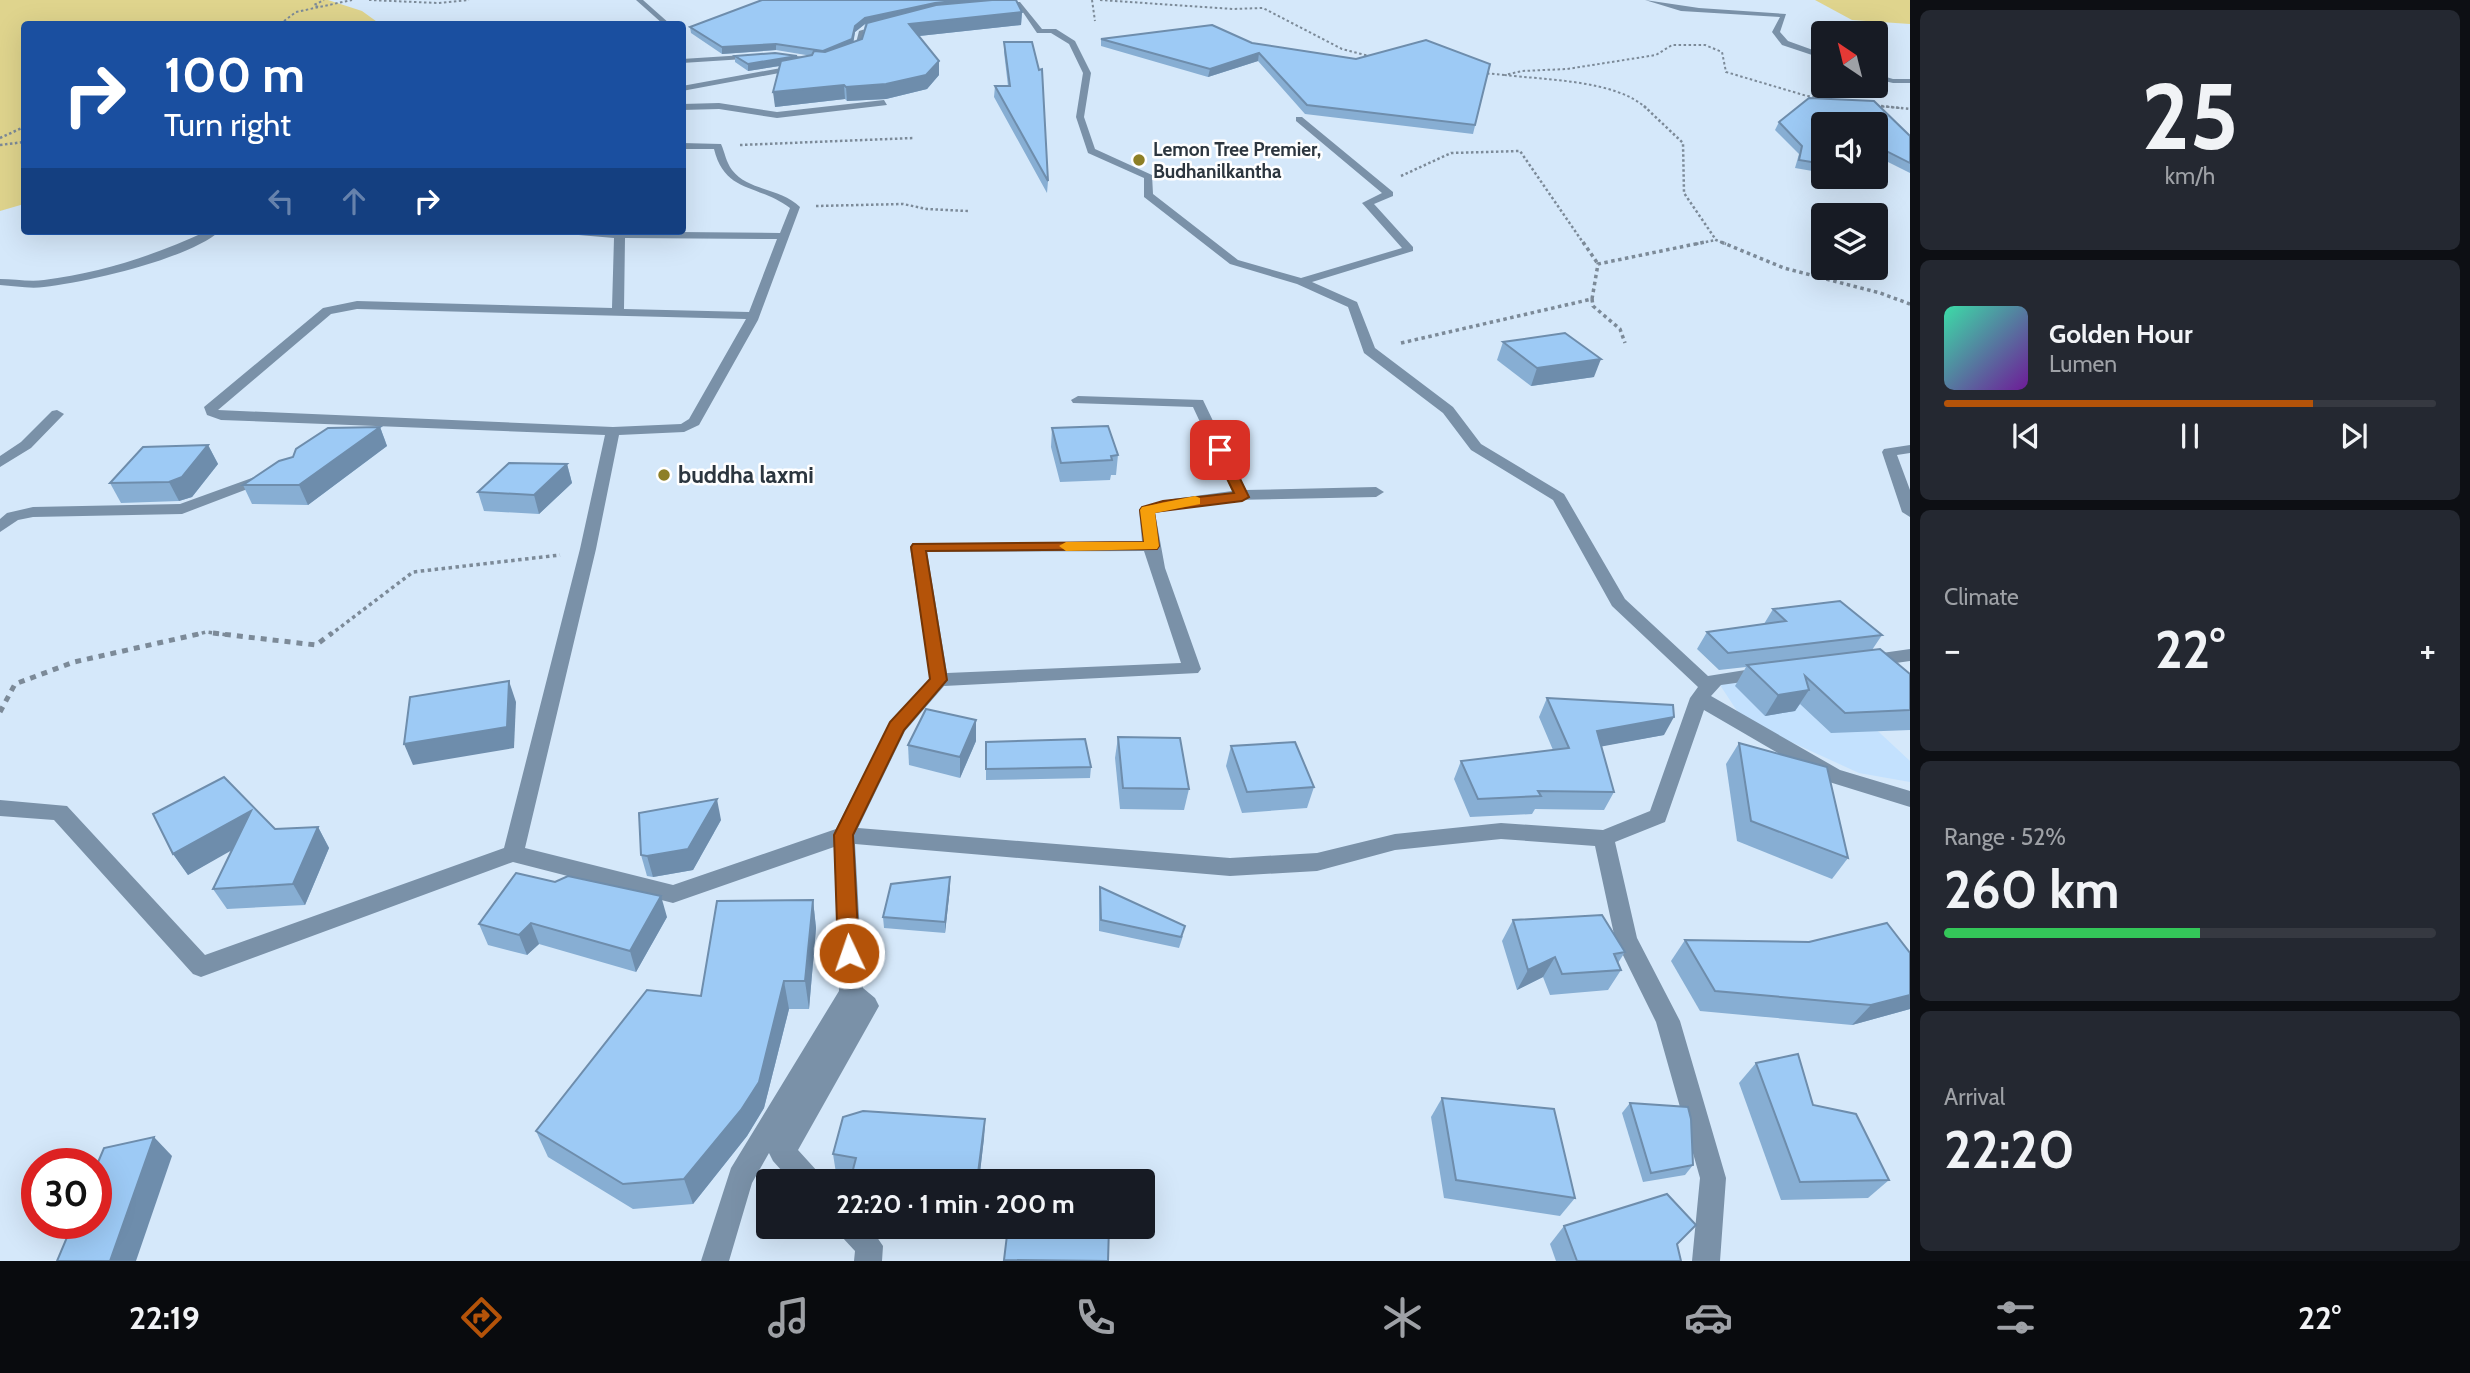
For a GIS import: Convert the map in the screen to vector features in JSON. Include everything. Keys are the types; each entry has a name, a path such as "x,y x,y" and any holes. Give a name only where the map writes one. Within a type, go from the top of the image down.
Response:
{"street":[{"path":"639,0 664,21"},
{"path":"1648,0 1715,13 1764,12 1784,16 1776,32 1785,44 1811,53"},
{"path":"1005,5 1021,1 1040,31 1053,31 1072,43 1087,73 1080,117 1091,151 1149,177 1148,195 1234,262 1301,282 1353,305 1369,350 1448,410 1476,447 1559,497 1618,602 1704,693 1833,776 1910,799"},
{"path":"686,88 825,62 859,48 862,33 893,23"},
{"path":"686,61 776,55 825,62"},
{"path":"1888,80 1910,81"},
{"path":"686,107 719,106 777,115 884,103"},
{"path":"1299,119 1390,194 1367,203 1409,249 1301,282"},
{"path":"686,146 718,146 720,164 726,171 747,185 788,200 795,206 753,316 694,422 684,428 612,430 221,416 212,412 211,407 327,311 341,307 357,305 753,316"},
{"path":"686,234 785,236"},
{"path":"0,282 42,284 120,268 176,250 207,235"},
{"path":"618,312 620,235"},
{"path":"1078,400 1198,403 1242,497"},
{"path":"0,463 26,445 57,414"},
{"path":"513,853 588,549 612,430"},
{"path":"1910,449 1889,453 1910,512"},
{"path":"0,527 13,516 33,512 182,509 263,478 285,474"},
{"path":"715,1261 740,1177 851,993 844,835 897,727 939,680 1192,669 1170,609 1152,546 1147,510 1174,503 1242,497 1376,492"},
{"path":"939,680 918,547 1152,546"},
{"path":"1854,662 1910,655"},
{"path":"0,808 60,811 201,967 513,853 673,894 844,835 1230,867 1317,862 1395,842 1502,831 1604,838 1658,816 1704,693 1716,679 1785,671"},
{"path":"1604,838 1626,939 1668,1021 1713,1178 1706,1261"},
{"path":"798,1169 782,1152 867,1006 851,993"},
{"path":"863,1239 869,1246 868,1261"}],"path":[{"path":"318,8 314,5 324,0"},
{"path":"284,21 296,12 352,0"},
{"path":"369,0 417,3 469,0"},
{"path":"1092,0 1095,21"},
{"path":"1100,0 1233,9 1263,8 1342,49 1377,58"},
{"path":"1505,75 1522,71 1567,69 1656,55 1672,45 1704,45 1722,52 1726,72 1807,96 1834,100"},
{"path":"1472,72 1593,86 1635,98 1683,143 1684,193 1716,240 1784,268 1880,293 1910,304"},
{"path":"1875,106 1910,109"},
{"path":"0,138 21,128"},
{"path":"718,146 912,138"},
{"path":"0,145 21,142"},
{"path":"1380,186 1451,153 1520,151 1598,264 1593,306 1620,329 1625,343"},
{"path":"795,206 903,204 927,209 968,211"},
{"path":"1598,264 1716,240"},
{"path":"1369,350 1592,299"},
{"path":"0,712 15,684 74,662 206,632 316,645 413,572 547,557 588,549"}],"shaded area":[{"path":"0,0 328,0 362,11 376,21 21,21 21,205 0,211"},
{"path":"1815,0 1910,0 1910,24 1852,20"},
{"path":"1809,667 1910,761 1910,782 1859,773 1743,720 1716,679"}],"building":[{"path":"762,0 964,0 935,3 865,18 855,26 852,39 823,51 776,44 722,47 690,27"},
{"path":"1016,0 1022,12 909,24 939,61 926,75 886,84 773,92 781,61 812,55 814,51 825,52 862,39 867,23 936,5"},
{"path":"1212,25 1252,43 1356,59 1426,40 1490,64 1475,125 1307,105 1259,53 1210,69 1101,39"},
{"path":"1004,42 1032,42 1039,70 1042,69 1048,181 995,86 1010,86"},
{"path":"775,53 797,56 748,64 735,56"},
{"path":"1809,98 1874,101 1885,112 1811,112 1811,162 1799,160 1802,146 1779,122"},
{"path":"1888,115 1910,136 1910,163 1888,152"},
{"path":"1565,333 1601,359 1537,368 1503,342"},
{"path":"1108,426 1118,455 1111,456 1112,460 1061,463 1052,428"},
{"path":"380,427 299,485 243,485 279,461 293,457 296,449 328,428"},
{"path":"208,445 182,477 169,482 110,483 143,447"},
{"path":"509,463 567,464 534,495 478,492"},
{"path":"1840,601 1882,635 1728,653 1707,632 1786,621 1773,609"},
{"path":"1880,649 1910,674 1910,710 1845,713 1805,676 1809,690 1778,695 1747,665"},
{"path":"509,681 507,727 404,744 410,697"},
{"path":"1547,698 1673,705 1674,717 1597,731 1614,792 1538,791 1541,796 1478,799 1461,761 1569,748"},
{"path":"926,709 976,720 960,757 908,745"},
{"path":"1118,737 1180,738 1189,789 1123,788"},
{"path":"1085,739 1091,767 986,769 986,742"},
{"path":"1295,742 1314,787 1247,792 1231,746"},
{"path":"1739,743 1827,767 1848,858 1751,821"},
{"path":"224,777 275,829 318,827 293,884 213,889 251,811 173,854 153,814"},
{"path":"717,799 688,849 641,855 639,813"},
{"path":"516,873 555,882 568,876 661,896 630,951 531,923 519,935 479,924"},
{"path":"950,877 945,922 883,917 891,884"},
{"path":"1100,887 1185,926 1181,937 1101,920"},
{"path":"813,900 805,981 784,981 759,1082 741,1110 684,1179 623,1184 536,1131 647,990 701,996 717,901"},
{"path":"1602,915 1625,952 1614,954 1621,970 1562,974 1555,957 1528,970 1513,920"},
{"path":"1887,923 1910,953 1910,995 1871,1005 1715,991 1685,940 1809,942"},
{"path":"1798,1054 1813,1105 1856,1114 1889,1180 1800,1182 1756,1063"},
{"path":"1442,1098 1554,1109 1575,1198 1456,1180"},
{"path":"1630,1103 1688,1107 1693,1165 1651,1173"},
{"path":"863,1111 985,1119 979,1169 853,1169 856,1158 833,1154 843,1117"},
{"path":"154,1137 110,1261 57,1261 66,1239 112,1239 112,1148 104,1148"},
{"path":"1667,1194 1696,1225 1677,1244 1681,1261 1577,1261 1564,1226"},
{"path":"1007,1239 1109,1239 1108,1261 1004,1260"}],"slow traffic":[{"path":"1066,546 1152,546 1147,510 1195,501"}],"place":[{"name":"Lemon Tree Premier, Budhanilkantha","path":"1139,160"},
{"name":"buddha laxmi","path":"664,475"}],"route":[{"path":"849,953 844,835 897,727 939,680 918,547 1152,546 1147,510 1196,500 1242,497 1220,450"}]}
